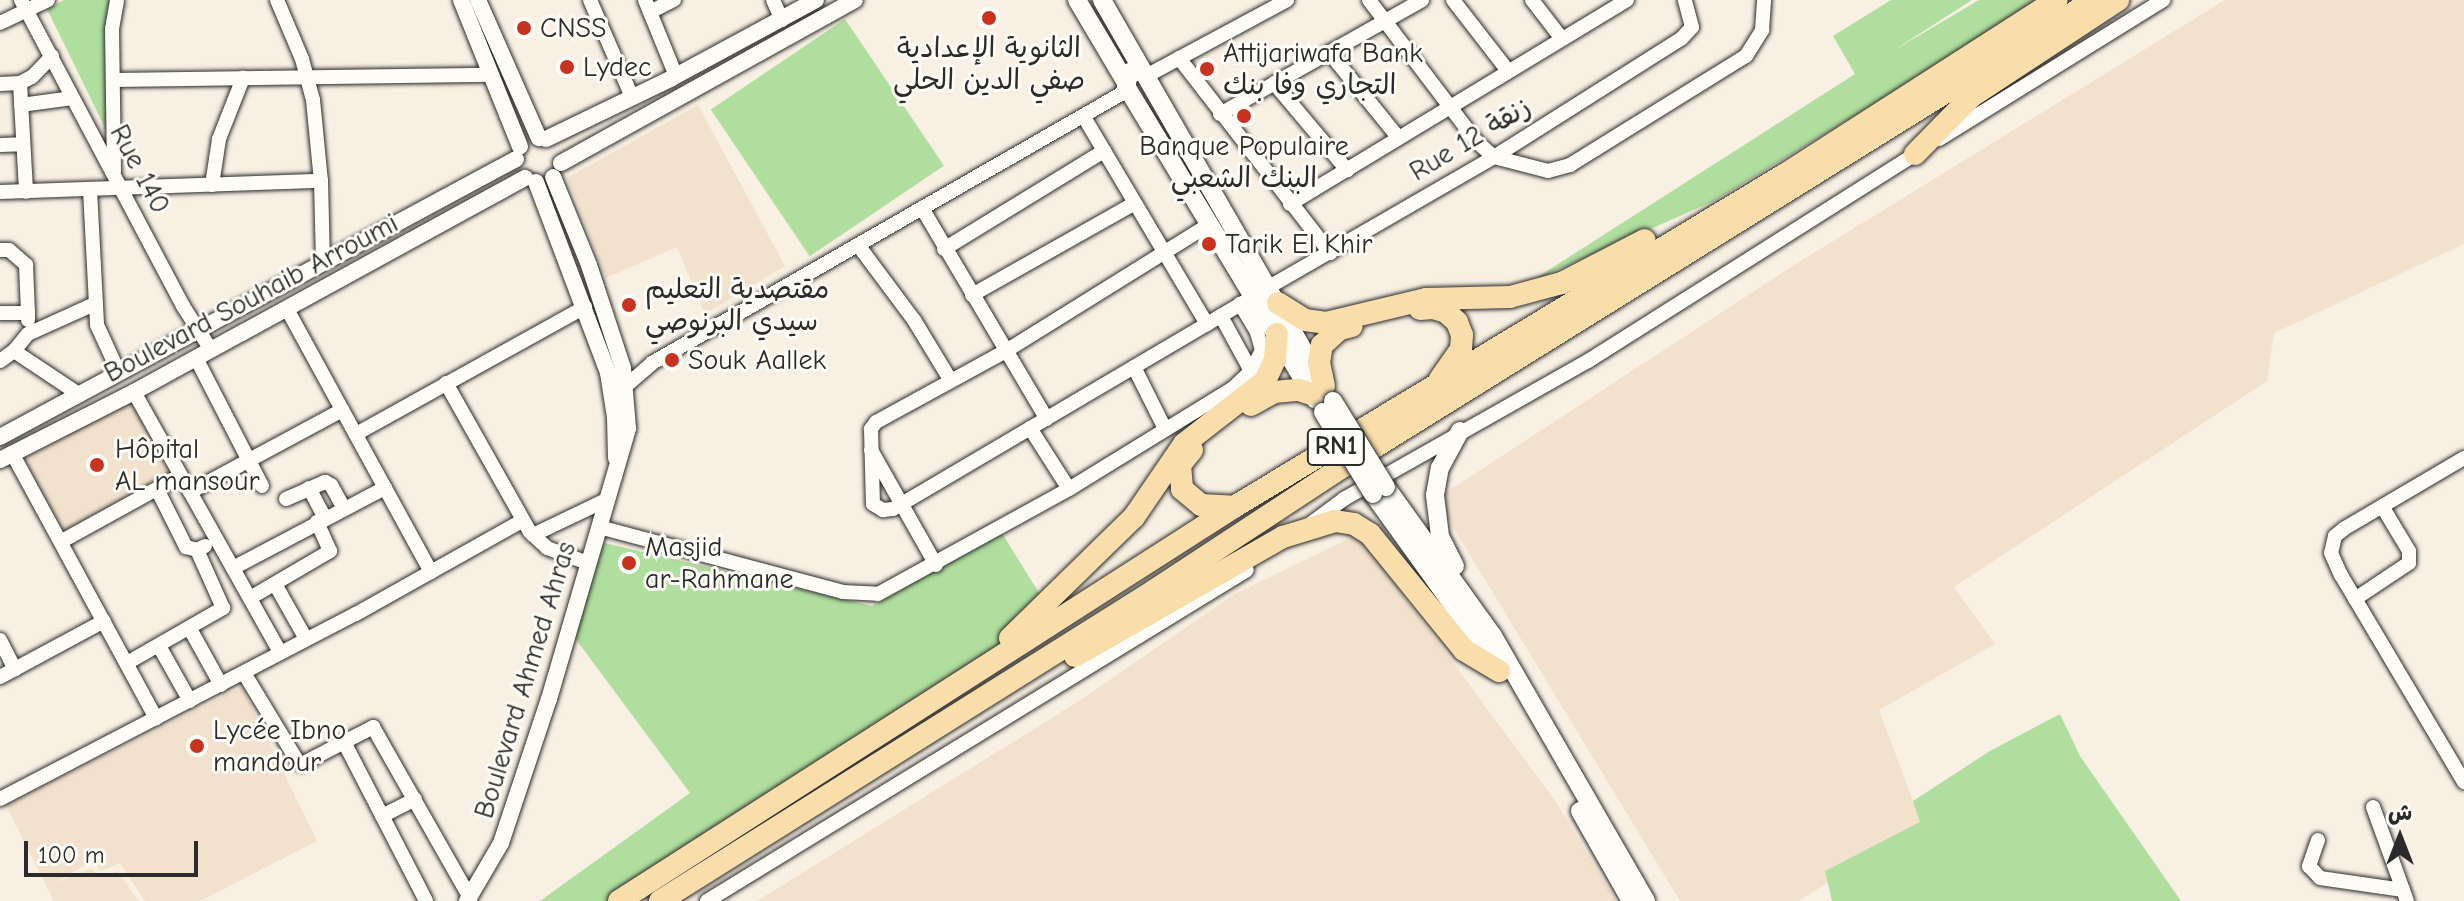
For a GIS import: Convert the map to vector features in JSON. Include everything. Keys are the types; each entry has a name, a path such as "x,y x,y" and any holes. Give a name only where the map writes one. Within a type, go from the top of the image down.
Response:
{"highway":[{"name":"RN1","path":"619,901 1234,507 1784,175 2057,0"},
{"name":"RN1","path":"660,901 972,701 2094,0"},
{"path":"1915,154 1972,96 2118,0"},
{"path":"1260,298 1305,320 1326,323 1426,299 1510,297 1537,291 1562,283 1784,175"},
{"path":"1234,507 1201,505 1190,499 1179,477 1186,454 1262,397 1286,389 1323,398 1319,354 1327,337 1340,329 1433,308 1446,312 1457,322 1462,335 1461,349 1431,390"},
{"path":"845,756 1007,641 1116,537 1184,444 1265,381 1284,330"},
{"path":"972,701 1001,693 1046,673 1270,544 1303,529 1335,521 1347,522 1370,534 1457,643 1481,663 1499,671"}],"main road":[{"path":"1077,0 1138,83 1260,298"},
{"path":"1102,0 1138,83 1210,224 1284,330 1380,491 1499,671 1631,901"},
{"path":"1460,431 1440,468 1435,495 1437,523 1445,549 1508,651 1526,694"},
{"path":"1380,491 1493,636 1646,901"}],"street":[{"path":"0,23 25,5 48,0"},
{"path":"113,175 112,29 117,0"},
{"path":"277,0 308,77 321,181 323,264"},
{"path":"461,0 492,75 518,153 617,379"},
{"path":"478,0 542,138 558,148 557,170 589,265 617,379"},
{"path":"590,0 632,97"},
{"path":"674,0 647,6 676,76"},
{"path":"773,0 782,20"},
{"path":"542,138 676,76 816,0"},
{"path":"557,170 855,0"},
{"path":"617,379 652,363 1084,117 1270,4 1287,0"},
{"path":"1369,0 1476,141 1494,157 1548,171 1561,169 1746,56 1762,30 1764,0"},
{"path":"1220,114 1422,0"},
{"path":"1453,0 1508,71"},
{"path":"1532,0 1562,39"},
{"name":"Rue 12 زنقة","path":"903,504 1207,324 1260,298 1330,253 1494,157 1681,39 1692,27 1685,0"},
{"path":"707,901 1241,574 1344,499 1588,361 2163,0"},
{"path":"1290,204 1618,2"},
{"name":"Rue 140","path":"25,5 197,331 204,354 262,486"},
{"path":"1329,52 1397,136"},
{"path":"0,84 20,83 32,77 52,56"},
{"path":"1179,58 1330,253"},
{"path":"114,80 492,75"},
{"path":"212,185 219,139 243,78"},
{"path":"20,83 26,192"},
{"path":"1274,83 1347,170"},
{"path":"21,105 73,98"},
{"path":"1084,117 1207,324"},
{"name":"Boulevard Souhaib Arroumi","path":"0,437 323,264 542,138"},
{"path":"0,145 23,144"},
{"path":"944,249 1104,151"},
{"name":"Boulevard Souhaib Arroumi","path":"6,456 134,392 530,180 557,170"},
{"path":"0,192 321,181"},
{"path":"90,190 97,325 119,373"},
{"path":"972,295 1135,203"},
{"path":"922,208 1004,352 1047,419"},
{"path":"903,504 883,510 873,504 871,429 876,422 1004,352 1210,224"},
{"path":"858,245 914,320 951,381"},
{"path":"0,250 9,250 26,265 28,334"},
{"path":"599,527 856,595 878,594 936,565 1069,489 1233,388 1251,371 1262,347 1260,298"},
{"path":"0,361 14,351 28,334 94,304"},
{"path":"356,434 585,307"},
{"path":"287,309 431,572"},
{"path":"0,313 28,313"},
{"path":"1221,316 1251,371"},
{"path":"14,351 80,395"},
{"path":"1134,367 1165,429"},
{"name":"Boulevard Ahmed Ahras","path":"469,899 501,843 608,499 616,467 617,379"},
{"path":"446,383 522,521 533,535 547,548 588,563"},
{"path":"134,392 280,652"},
{"path":"190,492 342,410"},
{"path":"1030,428 1069,489"},
{"path":"871,450 936,565"},
{"path":"6,456 62,541 156,718"},
{"path":"2464,458 2345,528 2332,544 2333,563 2459,761 2464,782"},
{"path":"62,541 158,491 180,476"},
{"path":"286,499 325,482 331,485 344,508"},
{"path":"250,598 330,551 309,488"},
{"path":"233,568 385,488"},
{"path":"158,491 186,547 197,550 215,540"},
{"path":"533,535 608,499"},
{"path":"2355,599 2409,563 2409,551 2382,506"},
{"path":"0,799 244,673 522,521"},
{"path":"127,663 190,629 224,606 197,550"},
{"path":"275,584 306,639"},
{"path":"0,677 104,621"},
{"path":"190,629 221,685"},
{"path":"0,640 15,669"},
{"path":"159,646 190,701"},
{"path":"244,673 302,764 373,727 469,899"},
{"path":"344,742 426,901"},
{"path":"382,816 415,799"},
{"path":"2373,807 2405,895"},
{"path":"2318,840 2309,866 2313,874 2405,895"}],"shaded area":[{"path":"2225,0 2464,0 2464,244 2274,333 2267,381 1954,587 1995,644 1879,710 1921,822 1799,901 1680,901 1436,499 1791,267"},
{"path":"698,105 785,266 705,314 677,247 606,278 567,178"},
{"name":"Hôpital AL mansour","path":"130,400 170,473 64,531 24,459"},
{"path":"1358,534 1556,802 1616,901 757,901 1079,701 1233,595"},
{"name":"Lycée Ibno mandour","path":"242,687 317,841 200,901 145,901 120,863 101,871 93,861 54,883 91,869 102,877 118,871 138,901 54,901 6,805"}],"green space":[{"path":"64,0 113,0 112,142 47,9"},
{"path":"1891,0 1972,0 1891,52 1979,0 2045,0 1714,201 1530,282 1855,74 1833,36"},
{"path":"845,19 944,166 810,256 711,110"},
{"path":"1000,530 1046,604 1007,641 619,901 540,901 690,793 569,630 596,541 872,606"},
{"path":"2060,714 2080,756 2181,901 1832,901 1825,871 1920,822 1913,801 1990,751"}],"place":[{"name":"الثانوية الإعدادية صفي الدين الحلي","path":"989,18"},
{"name":"CNSS","path":"524,28"},
{"name":"Lydec","path":"567,67"},
{"name":"Attijariwafa Bank التجاري وفا بنك","path":"1207,69"},
{"name":"Banque Populaire البنك الشعبي","path":"1244,116"},
{"name":"Tarik El Khir","path":"1209,244"},
{"name":"مقتصدية التعليم سيدي البرنوصي","path":"629,305"},
{"name":"Souk Aallek","path":"672,360"},
{"name":"Hôpital AL mansour","path":"97,465"},
{"name":"Masjid ar-Rahmane","path":"629,563"},
{"name":"Lycée Ibno mandour","path":"197,746"}]}
